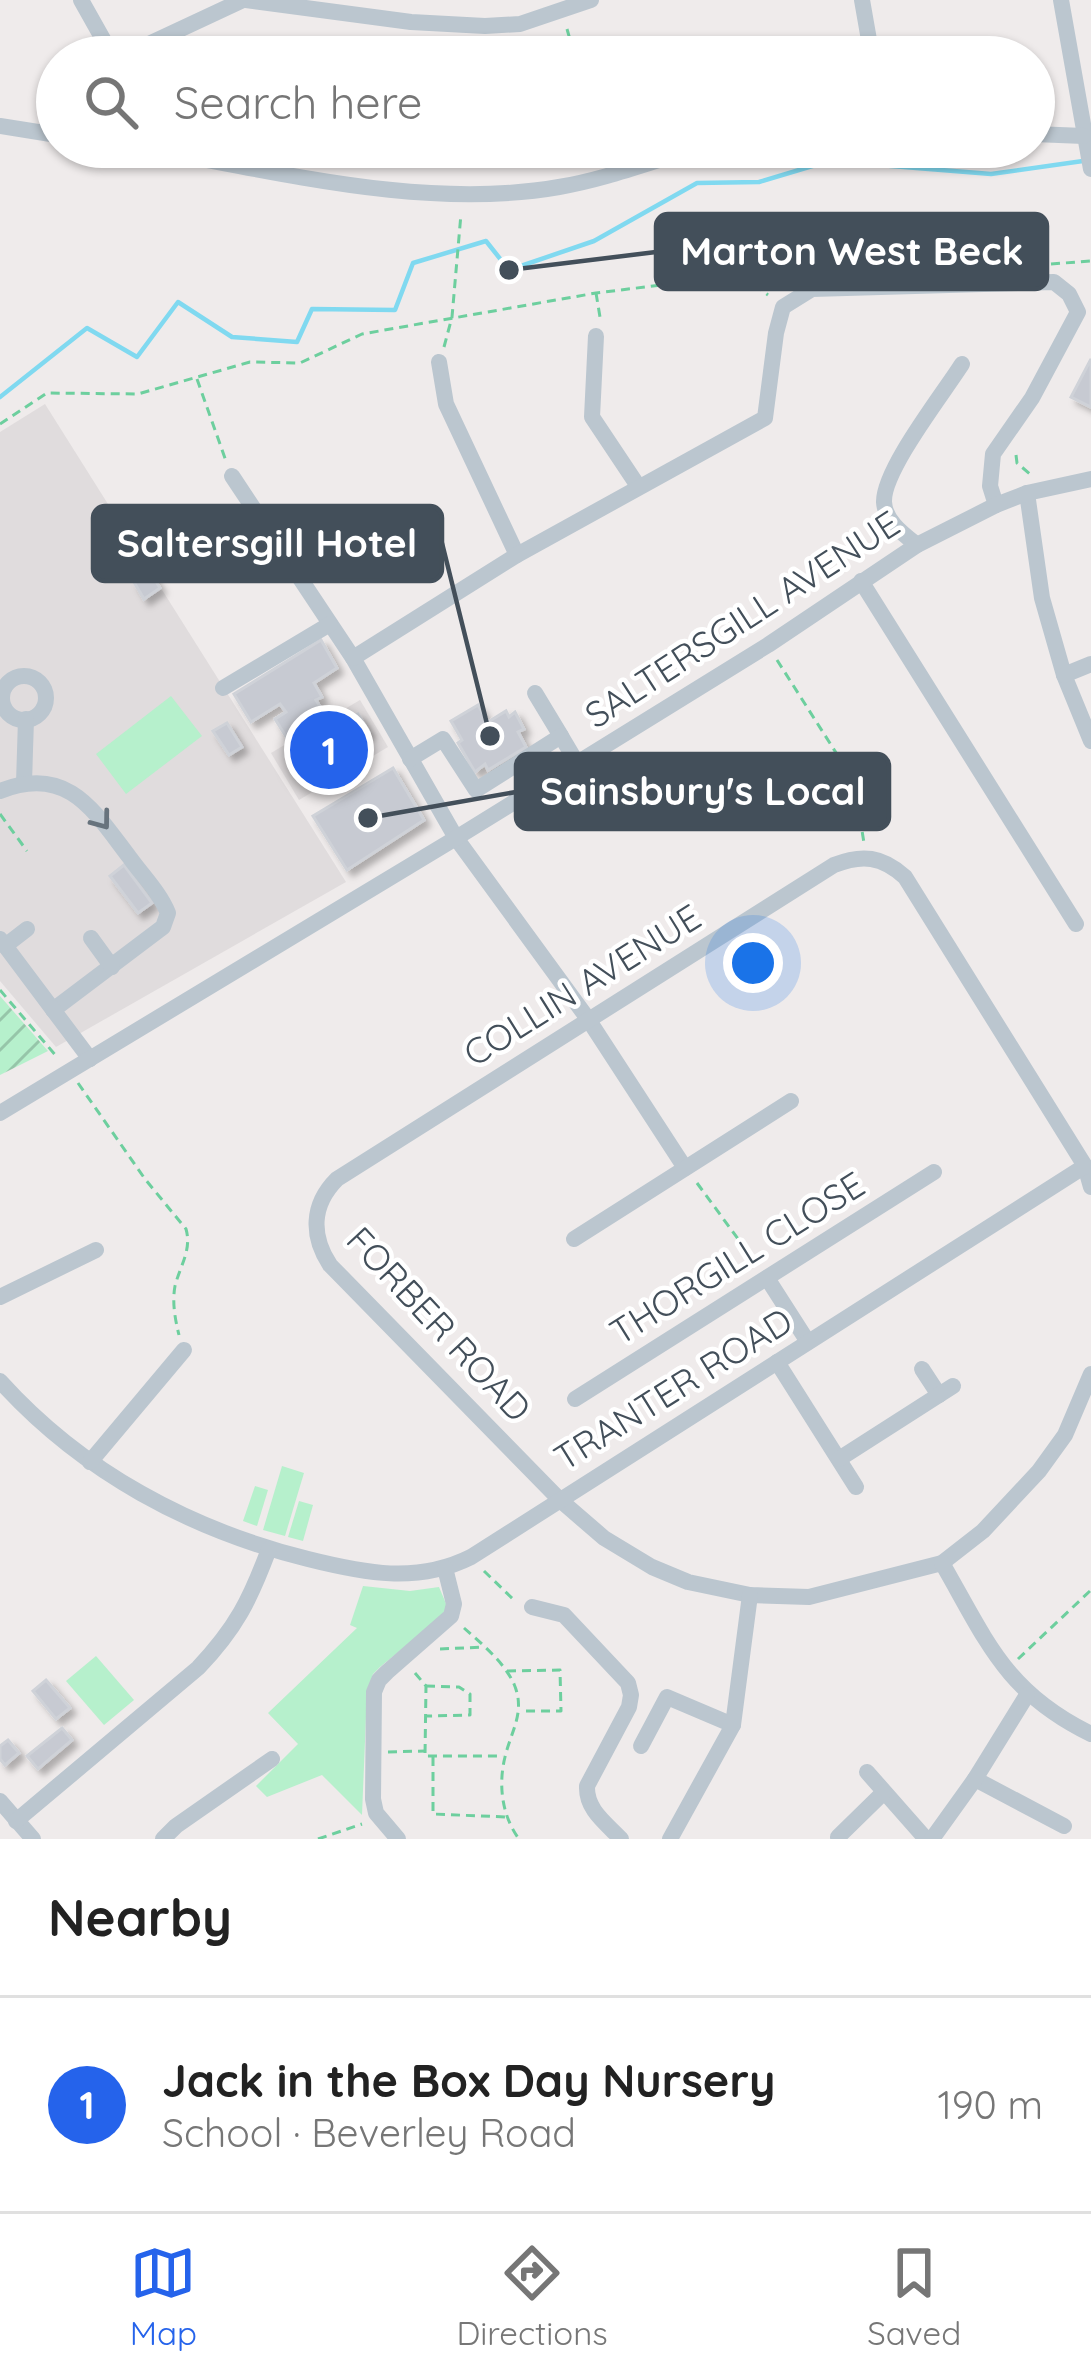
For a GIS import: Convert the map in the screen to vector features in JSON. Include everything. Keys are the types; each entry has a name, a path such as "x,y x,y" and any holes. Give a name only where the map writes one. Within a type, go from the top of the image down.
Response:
{"street":[{"path":"81,0 104,36"},
{"path":"164,36 244,0 411,22 485,26 520,24 591,0"},
{"path":"402,0 411,22"},
{"path":"862,0 868,36"},
{"path":"1055,141 1087,152 1084,90 1061,0"},
{"path":"0,126 36,132"},
{"path":"259,168 387,190 462,194 562,187 628,168"},
{"path":"353,658 517,555 765,418 783,308 812,289 1054,282 1069,294 1078,312 1032,398 993,454 990,486 996,505"},
{"path":"596,336 592,417 638,486"},
{"path":"440,362 446,404 517,555"},
{"path":"917,545 893,525 884,504 890,474 962,364"},
{"path":"232,476 353,658 455,838 588,1019 686,1168"},
{"name":"SALTERSGILL AVENUE","path":"0,1113 768,645 917,545 996,505 1091,479"},
{"path":"1028,493 1042,598 1064,675 1090,738"},
{"path":"861,581 1076,924"},
{"path":"223,688 331,624"},
{"path":"1064,675 1091,664"},
{"path":"535,693 577,763"},
{"path":"24,783 26,719"},
{"path":"410,759 443,739 476,790 561,736"},
{"path":"0,791 24,783 71,790 89,805 169,913 163,927 53,1010"},
{"path":"866,856 905,877 1085,1166 1091,1187"},
{"name":"COLLIN AVENUE","path":"337,1179 834,865 866,856"},
{"path":"1062,902 1082,890"},
{"path":"27,928 2,943 90,1059"},
{"path":"91,938 112,967"},
{"path":"574,1239 791,1101"},
{"name":"TRANTER ROAD","path":"0,1382 90,1462 172,1511 269,1549 368,1572 399,1576 445,1568 471,1557 1085,1166"},
{"name":"THORGILL CLOSE","path":"574,1399 934,1172"},
{"name":"FORBER ROAD","path":"337,1179 320,1202 316,1218 321,1250 330,1265 560,1500 618,1548 688,1582 750,1595 808,1597 942,1563"},
{"path":"0,1297 96,1250"},
{"path":"767,1278 808,1342"},
{"path":"90,1462 184,1350"},
{"path":"777,1362 856,1487"},
{"path":"838,1459 946,1391 922,1369"},
{"path":"1091,1374 1065,1435 1039,1471 983,1532 942,1563 1006,1670 1050,1712 1091,1734"},
{"path":"16,1821 220,1645 241,1617 269,1549"},
{"path":"398,1839 376,1813 373,1799 374,1692 379,1680 451,1616 454,1604 445,1568"},
{"path":"670,1839 733,1724 750,1595"},
{"path":"532,1607 564,1615 628,1683 629,1707 587,1786 590,1808 621,1839"},
{"path":"867,1772 929,1839 975,1779 1027,1694"},
{"path":"641,1746 667,1697 733,1724"},
{"path":"163,1839 272,1759"},
{"path":"975,1779 1064,1826"},
{"path":"838,1837 884,1792"},
{"path":"0,1801 33,1839"}],"path":[{"path":"562,9 569,36"},
{"path":"440,362 452,317 462,194"},
{"path":"1038,264 1091,261"},
{"path":"0,424 47,393 138,394 250,362 300,363 362,334 596,293 743,275 1016,265"},
{"path":"743,275 783,308"},
{"path":"596,293 601,321 596,336"},
{"path":"197,377 232,476"},
{"path":"1015,447 1017,464 1027,474 1043,477"},
{"path":"768,645 854,781 866,856"},
{"path":"0,814 27,851"},
{"path":"0,990 70,1072 186,1229 188,1249 173,1300 184,1350"},
{"path":"686,1168 767,1278"},
{"path":"471,1557 513,1602 532,1607"},
{"path":"1006,1670 1091,1590"},
{"path":"451,1616 507,1671 519,1700 502,1786 506,1817 519,1839"},
{"path":"424,1641 431,1649 486,1647"},
{"path":"402,1659 426,1686 425,1756 505,1756"},
{"path":"507,1671 560,1670 561,1711 519,1712"},
{"path":"425,1716 470,1715 470,1694 458,1687 426,1686"},
{"path":"374,1752 425,1751"},
{"path":"433,1756 433,1814 506,1817"},
{"path":"318,1839 364,1823 376,1813"}],"shaded area":[{"path":"45,404 346,882 56,1047 0,981 0,432"},
{"path":"360,700 388,747 299,800 271,753"}],"green space":[{"path":"171,696 202,736 126,794 96,754"},
{"path":"0,996 48,1051 0,1075"},
{"path":"282,1466 304,1473 285,1536 263,1530"},
{"path":"255,1486 268,1490 257,1526 243,1521"},
{"path":"299,1501 313,1505 303,1541 288,1537"},
{"path":"363,1586 410,1591 439,1587 447,1606 441,1617 373,1674 367,1692 362,1815 322,1775 267,1797 256,1786 298,1744 268,1713 357,1628 350,1625"},
{"path":"96,1656 134,1700 104,1725 66,1681"}],"building":[{"path":"1091,359 1091,407 1071,397"},
{"path":"150,572 160,588 144,599 134,582"},
{"path":"321,640 337,668 314,683 322,697 316,700 325,715 287,738 275,719 286,712 280,704 251,722 234,694"},
{"path":"478,705 488,722 506,711 509,717 515,712 526,747 488,770 485,764 475,772 451,721"},
{"path":"342,713 347,721 358,714 369,732 360,738 364,746 319,774 299,742 313,734 317,741 338,727 333,719"},
{"path":"227,723 242,747 229,755 213,731"},
{"path":"393,768 424,820 347,870 313,816"},
{"path":"124,865 152,903 138,913 110,876"},
{"path":"46,1680 70,1708 56,1719 33,1691"},
{"path":"62,1728 72,1740 38,1769 27,1756"},
{"path":"8,1740 19,1753 5,1765 0,1746"}],"waterway":[{"path":"1055,165 1083,161"},
{"path":"0,397 87,328 137,357 178,302 232,337 297,342 312,309 395,310 413,263 486,241 509,270 594,241 697,183 759,182 806,168"},
{"path":"916,168 991,174 1033,168"}],"place":[{"name":"Marton West Beck","path":"509,270"},
{"name":"Saltersgill Hotel","path":"490,736"},
{"name":"Jack in the Box Day Nursery","path":"329,750"},
{"name":"Sainsbury's Local","path":"368,818"}]}
